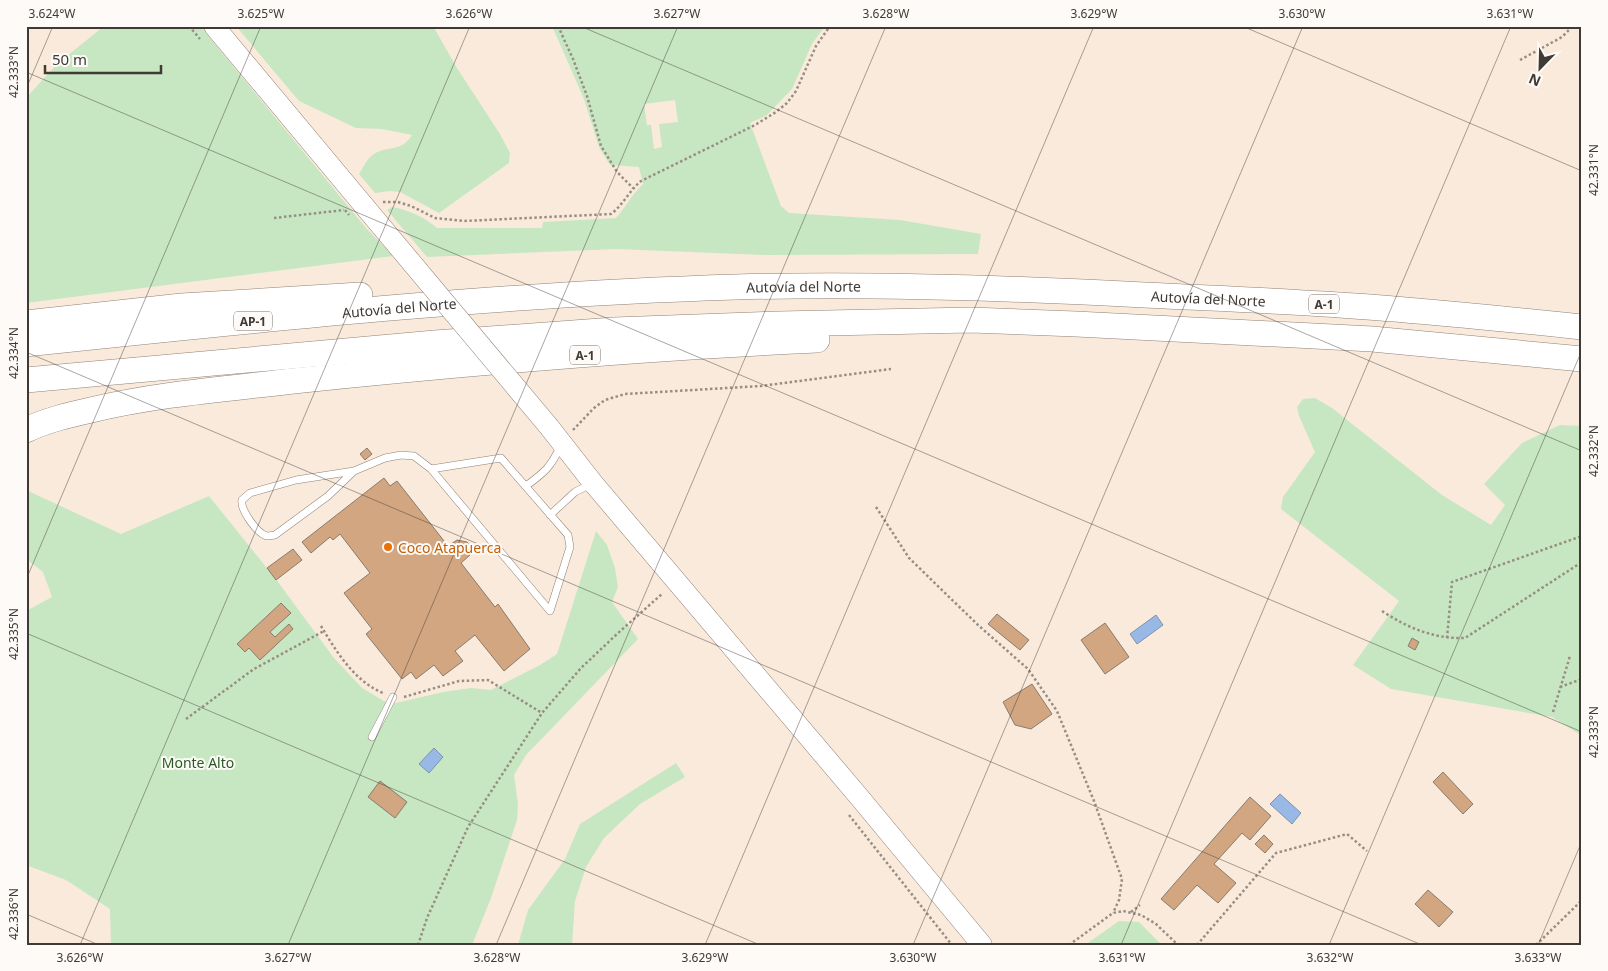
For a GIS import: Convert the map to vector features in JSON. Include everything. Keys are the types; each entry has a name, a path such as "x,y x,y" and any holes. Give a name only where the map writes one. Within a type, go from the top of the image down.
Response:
{"highway":[{"name":"Autovía del Norte","path":"26,344 481,300 740,287 869,285 1326,304 1457,314 1582,327"},
{"name":"A-1","path":"26,323 182,306 296,298 455,291 481,300"},
{"path":"26,380 435,343 614,330 971,320 1149,328"},
{"name":"A-1","path":"26,430 70,415 124,402 204,391 376,373 563,356 774,342 963,333 1149,328 1372,339 1582,359"}],"main road":[{"path":"214,26 982,945"}],"lane":[{"path":"526,486 546,471 556,458 556,435"},
{"path":"354,472 328,496 275,535 267,536 260,533 241,505 242,500 250,493 296,480 354,472 385,458 401,455 414,456 431,469 550,611 570,547 568,535 501,458 431,469"},
{"path":"550,515 575,492 594,483"},
{"path":"372,737 393,697"}],"path":[{"path":"558,26 587,96 601,146 617,172 633,188"},
{"path":"274,218 365,207 386,201 411,206 435,218 464,222 611,214 620,207 633,188 641,181 755,125 787,103 796,91 816,46 830,26"},
{"path":"1520,60 1562,38 1573,26"},
{"path":"556,435 605,400 625,394 761,386 891,369"},
{"path":"876,507 909,558 978,625 1028,669 1058,711 1094,801 1122,879 1119,900 1113,913"},
{"path":"1447,638 1452,582 1582,536"},
{"path":"1382,611 1404,625 1427,633 1447,638 1465,638 1582,562"},
{"path":"418,945 427,918 468,827 542,713 581,668 616,634 661,594 678,582"},
{"path":"321,626 340,656 356,674 374,689 396,699 459,682 488,680 542,713"},
{"path":"186,719 254,669 324,631"},
{"path":"1553,712 1570,656"},
{"path":"1560,687 1582,680"},
{"path":"1197,945 1276,853 1347,834 1366,851"},
{"path":"1536,945 1582,900"},
{"path":"1131,912 1140,905"},
{"path":"1069,945 1113,913 1123,911 1141,915 1156,924 1178,945"}],"green space":[{"path":"104,26 200,26 366,228 393,256 26,303 26,98 56,65"},
{"path":"236,26 433,26 457,68 500,134 510,153 509,163 439,213 400,192 375,193 359,174 365,163 379,151 399,147 408,141 412,135 382,129 356,128 299,101"},
{"path":"552,26 825,26 812,44 792,89 767,115 750,123 781,206 789,213 900,220 981,234 978,254 766,255 616,249 427,257 387,210 392,207 410,212 422,217 437,228 542,228 543,222 616,218 643,184 639,167 610,165 599,147 584,99","holes":["675,100 678,122 659,124 662,147 654,149 651,125 647,125 644,104"]},
{"path":"1315,398 1332,408 1442,495 1491,525 1505,505 1484,484 1522,443 1560,425 1582,426 1582,736 1552,717 1391,689 1353,665 1399,601 1281,509 1283,497 1315,452 1297,407 1303,399"},
{"name":"Monte Alto","path":"26,490 121,534 209,496 278,582 334,658 362,688 384,701 396,703 443,692 471,688 491,690 540,665 557,654 596,531 607,545 615,568 618,587 612,602 638,639 526,755 514,775 518,804 517,820 491,898 472,945 111,945 110,909 66,880 26,865 26,611 52,597 43,572 26,559"},
{"path":"676,763 685,777 640,804 604,838 586,867 575,901 572,945 518,945 528,910 565,859 580,824"},
{"path":"1119,921 1139,922 1162,945 1085,945"}],"water":[{"path":"1156,615 1163,625 1137,644 1130,634"},
{"path":"434,748 443,757 429,773 419,764"},
{"path":"1280,794 1301,813 1292,824 1270,804"}],"building":[{"path":"367,448 372,454 365,460 360,454"},
{"path":"384,478 390,486 397,481 448,546 457,540 467,542 470,546 470,555 461,563 495,607 498,604 530,649 504,671 475,635 455,651 463,661 443,676 434,665 416,679 411,672 402,679 366,634 372,629 344,593 370,573 340,534 333,540 330,537 311,553 302,542"},
{"path":"293,549 302,560 276,580 267,568"},
{"path":"281,603 291,613 270,632 275,637 289,624 293,629 260,660 249,648 245,652 237,644"},
{"path":"997,614 1029,640 1020,650 988,624"},
{"path":"1105,623 1129,657 1105,674 1081,640"},
{"path":"1412,638 1419,642 1415,650 1408,646"},
{"path":"1032,684 1052,714 1031,729 1015,725 1003,702"},
{"path":"1443,772 1473,804 1463,814 1433,782"},
{"path":"380,781 407,802 395,818 368,797"},
{"path":"1250,797 1271,816 1250,840 1242,833 1214,864 1236,883 1218,903 1197,885 1174,910 1161,899"},
{"path":"1264,835 1273,844 1265,853 1255,844"},
{"path":"1428,890 1453,912 1439,927 1415,904"}],"place":[{"name":"Coco Atapuerca","path":"388,547"}]}
